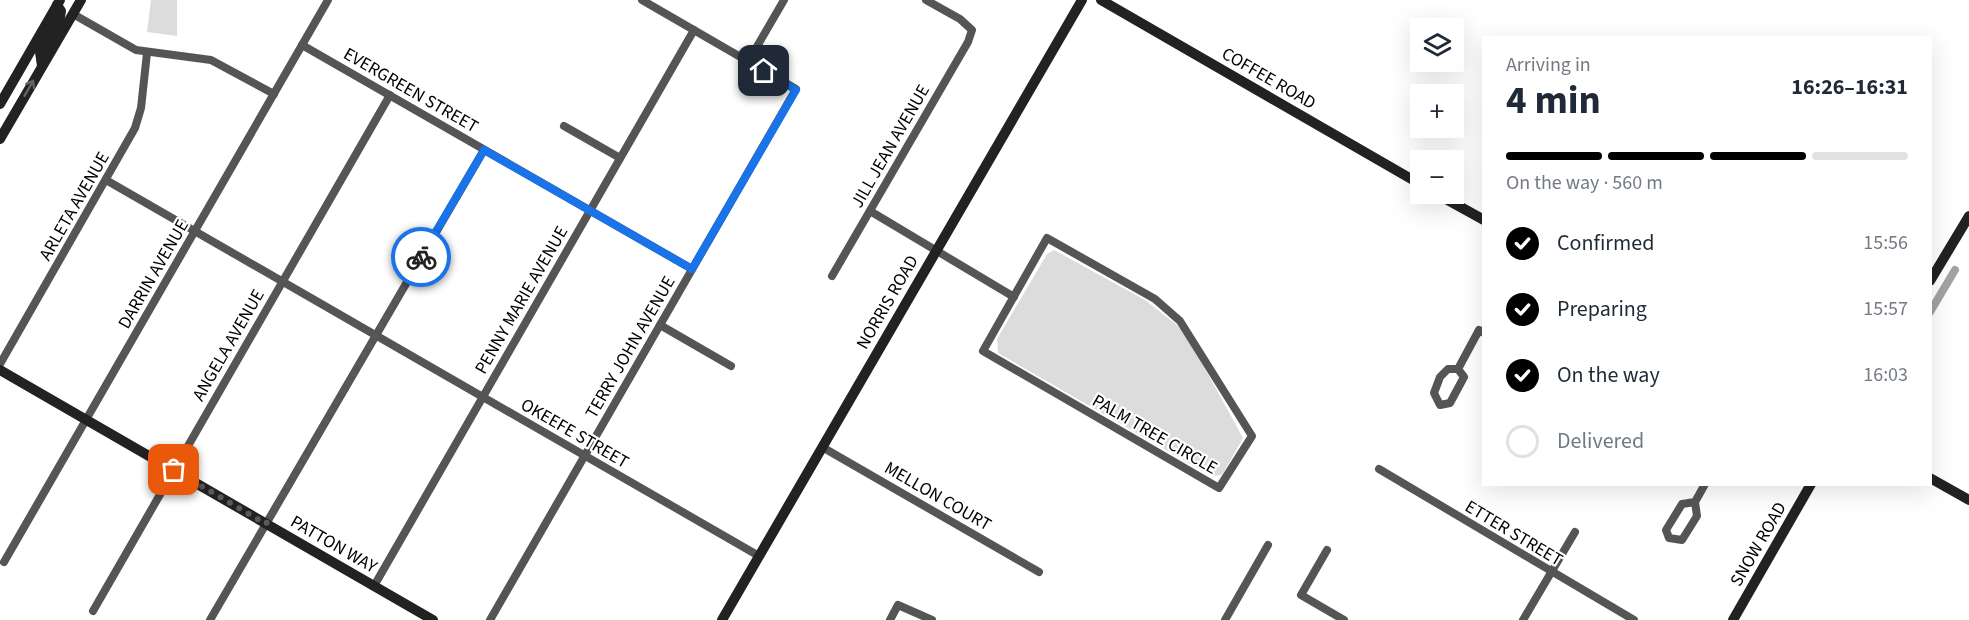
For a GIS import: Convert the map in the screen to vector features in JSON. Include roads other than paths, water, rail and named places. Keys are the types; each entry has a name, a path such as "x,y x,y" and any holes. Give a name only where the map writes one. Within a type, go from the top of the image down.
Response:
{"street":[{"path":"71,0 69,7 73,14 123,45 147,53 191,55 211,60 274,94"},
{"path":"0,139 81,0"},
{"name":"DARRIN AVENUE","path":"4,562 328,0"},
{"path":"642,0 748,62 784,0"},
{"name":"JILL JEAN AVENUE","path":"832,276 972,30 960,19 926,0"},
{"name":"NORRIS ROAD","path":"722,620 1082,0"},
{"name":"COFFEE ROAD","path":"1101,0 1410,178"},
{"path":"0,104 55,2 62,11 40,52 42,66"},
{"name":"PENNY MARIE AVENUE","path":"374,586 694,30"},
{"name":"EVERGREEN STREET","path":"302,45 692,269"},
{"name":"ARLETA AVENUE","path":"0,364 106,180 139,117 147,53"},
{"name":"TERRY JOHN AVENUE","path":"490,620 796,90 748,62"},
{"name":"ANGELA AVENUE","path":"93,610 390,95"},
{"path":"564,126 620,158"},
{"path":"210,620 484,150"},
{"path":"106,180 282,281"},
{"path":"1455,204 1482,219"},
{"path":"870,211 1014,297"},
{"path":"1932,278 1969,216"},
{"name":"PALM TREE CIRCLE","path":"1047,238 1169,310 1191,336 1252,436 1219,488 983,351 1014,297 1047,238"},
{"name":"OKEEFE STREET","path":"282,281 759,556"},
{"path":"660,325 731,366"},
{"path":"1458,369 1481,332"},
{"path":"1448,369 1458,369 1464,377 1450,403 1440,405 1434,393 1440,377 1448,369"},
{"name":"PATTON WAY","path":"0,370 433,620"},
{"name":"MELLON COURT","path":"822,447 1039,572"},
{"name":"ETTER STREET","path":"1379,469 1634,620"},
{"path":"1932,479 1969,500"},
{"path":"1695,502 1682,504 1666,530 1670,538 1682,540 1697,516 1695,502 1704,486"},
{"name":"SNOW ROAD","path":"1733,620 1810,486"},
{"path":"1523,620 1575,532"},
{"path":"1225,620 1268,545"},
{"path":"1327,550 1301,595 1340,619"},
{"path":"890,620 898,605 932,620"}],"waterway":[{"path":"1932,309 1955,270"}]}
